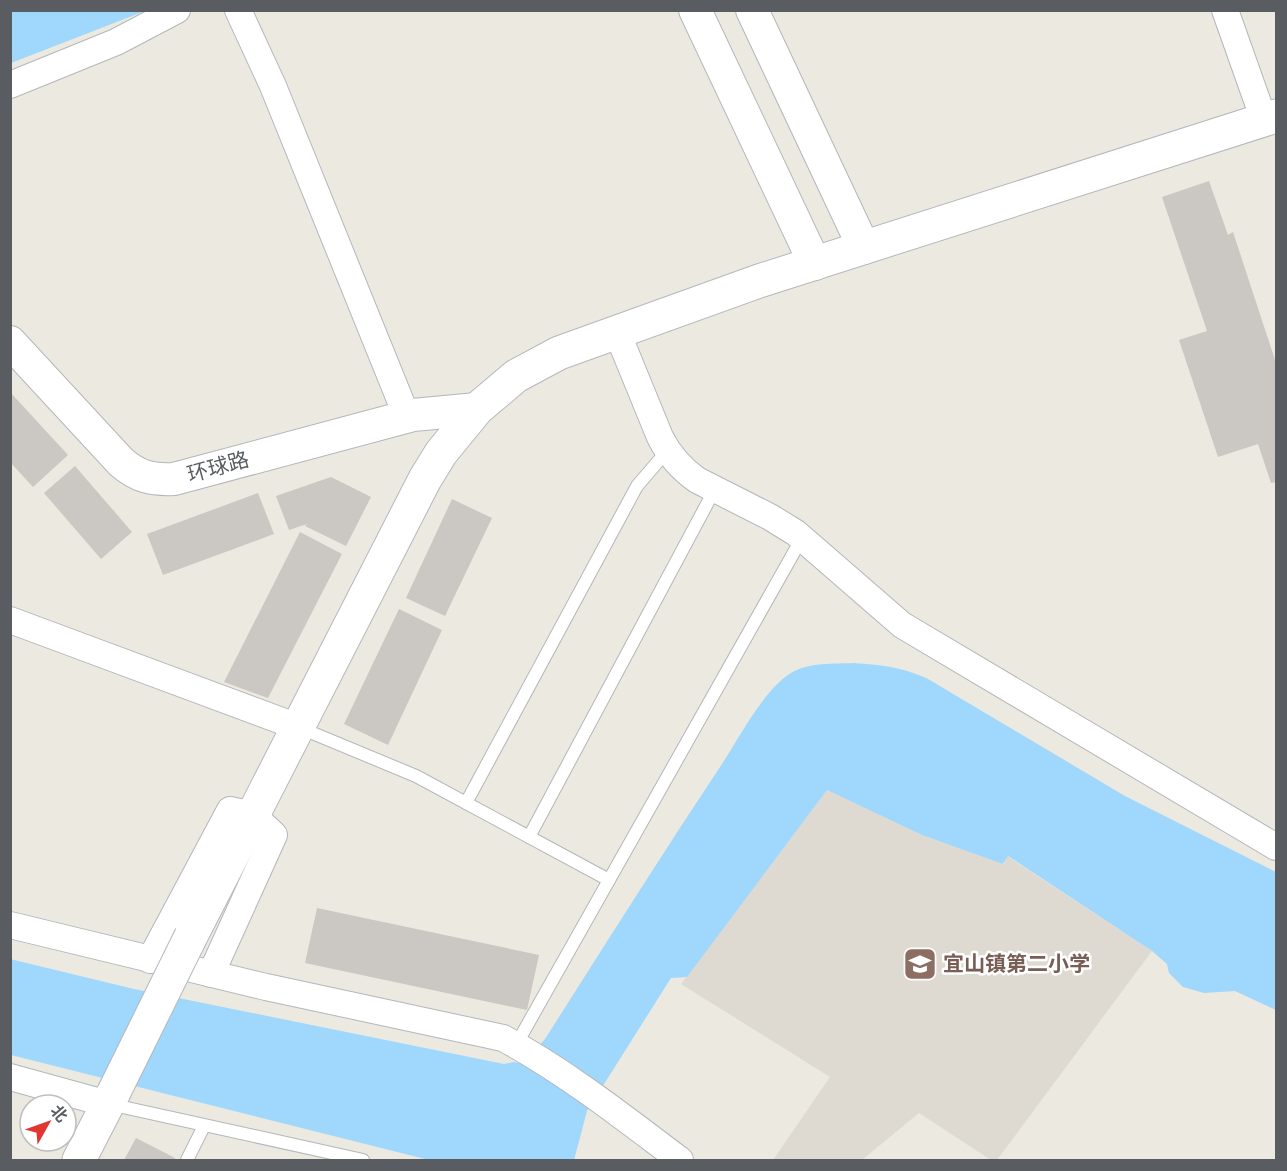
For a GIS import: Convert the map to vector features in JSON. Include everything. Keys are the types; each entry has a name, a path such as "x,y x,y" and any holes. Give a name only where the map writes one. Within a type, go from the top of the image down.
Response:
{"main road":[{"path":"80,1161 191,936 424,479 441,453 477,409 537,363 559,353 815,264 1270,118"}],"street":[{"path":"10,85 116,42 177,10"},
{"path":"238,10 273,86 407,417"},
{"path":"695,10 815,264"},
{"path":"752,10 864,248"},
{"path":"1225,10 1270,118"},
{"path":"617,332 667,451 686,472 770,517 802,538 902,625 1276,847"},
{"name":"环球路","path":"10,342 121,462 132,471 155,480 174,479 407,417 477,409"},
{"path":"10,620 298,727"},
{"path":"150,960 230,810 253,815 274,835 211,974"},
{"path":"10,925 211,974 503,1038 525,1050 599,1100 680,1161"},
{"path":"10,1077 111,1098"}],"lane":[{"path":"466,803 637,486 667,451"},
{"path":"529,837 715,489"},
{"path":"525,1050 609,880 802,538"},
{"path":"298,727 416,776 609,880"},
{"path":"111,1098 204,1125 363,1161"},
{"path":"187,1161 204,1125"}],"shaded area":[{"name":"宜山镇第二小学","path":"827,790 922,835 1004,864 1007,856 1152,951 997,1160 991,1160 919,1113 862,1160 773,1160 830,1077 681,984"}],"water":[{"path":"11,10 145,10 145,11 11,63"},
{"path":"854,663 892,667 928,679 1125,796 1276,872 1276,1010 1235,991 1204,993 1183,987 1169,973 1167,964 1152,951 1008,856 1003,864 922,835 827,790 687,977 671,978 587,1111 574,1160 429,1160 11,1055 10,959 134,989 504,1064 514,1062 523,1064 545,1039 761,703 781,681 798,669 822,664"}],"building":[{"path":"1209,181 1228,235 1233,232 1276,363 1276,482 1271,483 1258,444 1218,457 1179,340 1207,331 1162,197"},
{"path":"10,392 68,455 33,487 10,462"},
{"path":"75,466 132,532 101,559 44,493"},
{"path":"331,477 371,497 346,546 305,526 307,524 289,530 276,496"},
{"path":"258,493 274,534 163,575 147,534"},
{"path":"452,499 492,518 445,616 406,598"},
{"path":"300,532 342,554 268,698 224,682"},
{"path":"399,609 442,630 388,745 344,724"},
{"path":"317,908 539,955 527,1010 305,963"},
{"path":"136,1138 175,1158 174,1160 124,1160"}],"place":[{"name":"宜山镇第二小学","path":"920,964"}]}
